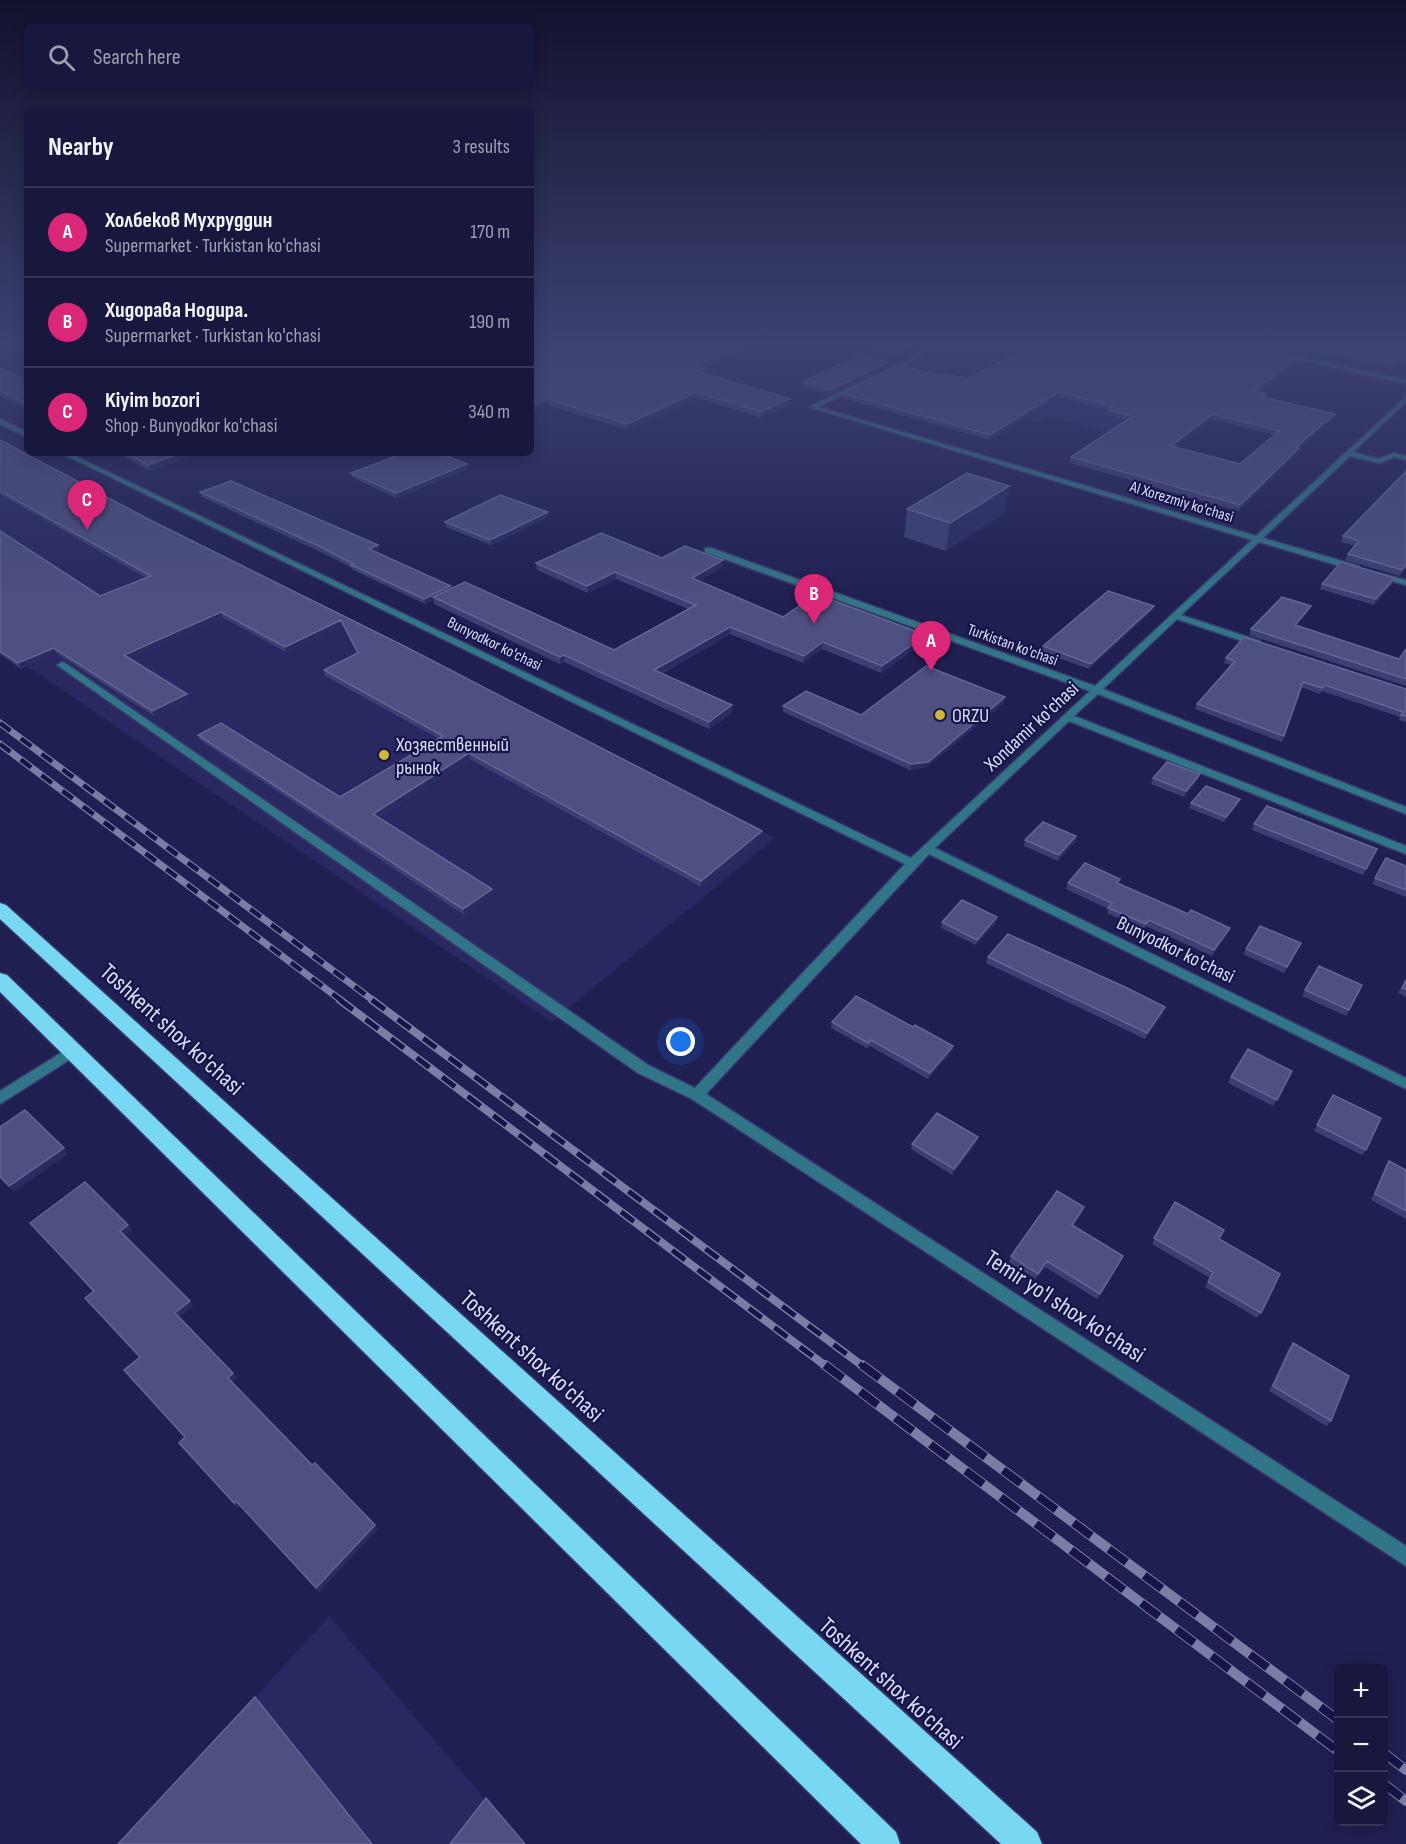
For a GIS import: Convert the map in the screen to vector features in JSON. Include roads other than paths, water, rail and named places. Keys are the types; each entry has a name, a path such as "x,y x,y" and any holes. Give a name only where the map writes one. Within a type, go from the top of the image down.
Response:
{"highway":[{"name":"Toshkent shox ko'chasi","path":"0,909 1025,1844"},
{"path":"0,980 884,1844"}],"street":[{"name":"Al Xorezmiy ko'chasi","path":"893,431 1360,569"},
{"name":"Xondamir ko'chasi","path":"697,1095 912,863 1372,431"},
{"path":"1348,453 1379,461 1394,455 1406,458"},
{"name":"Bunyodkor ko'chasi","path":"70,456 912,863"},
{"name":"Turkistan ko'chasi","path":"708,550 1097,690 1406,811"},
{"path":"1371,573 1406,583"},
{"path":"1176,616 1263,645"},
{"name":"Temir yo'l shox ko'chasi","path":"62,665 643,1069 697,1095 1406,1557"},
{"path":"1068,717 1406,850"},
{"name":"Bunyodkor ko'chasi","path":"928,849 1406,1084"},
{"path":"0,1098 72,1051"}],"railway":[{"path":"0,723 374,1001"},
{"path":"0,744 342,1001"},
{"path":"340,1000 827,1367"},
{"path":"372,1000 864,1367"},
{"path":"825,1365 1334,1748"},
{"path":"862,1365 1335,1718"},
{"path":"1388,1756 1406,1770"},
{"path":"1388,1787 1406,1801"}],"place":[{"name":"Kiyim bozori","path":"87,530"},
{"name":"Хидорава Нодира.","path":"814,624"},
{"name":"Холбеков Мухруддин","path":"931,671"},
{"name":"ORZU","path":"940,715"},
{"name":"Хозяественный рынок","path":"384,755"}]}
